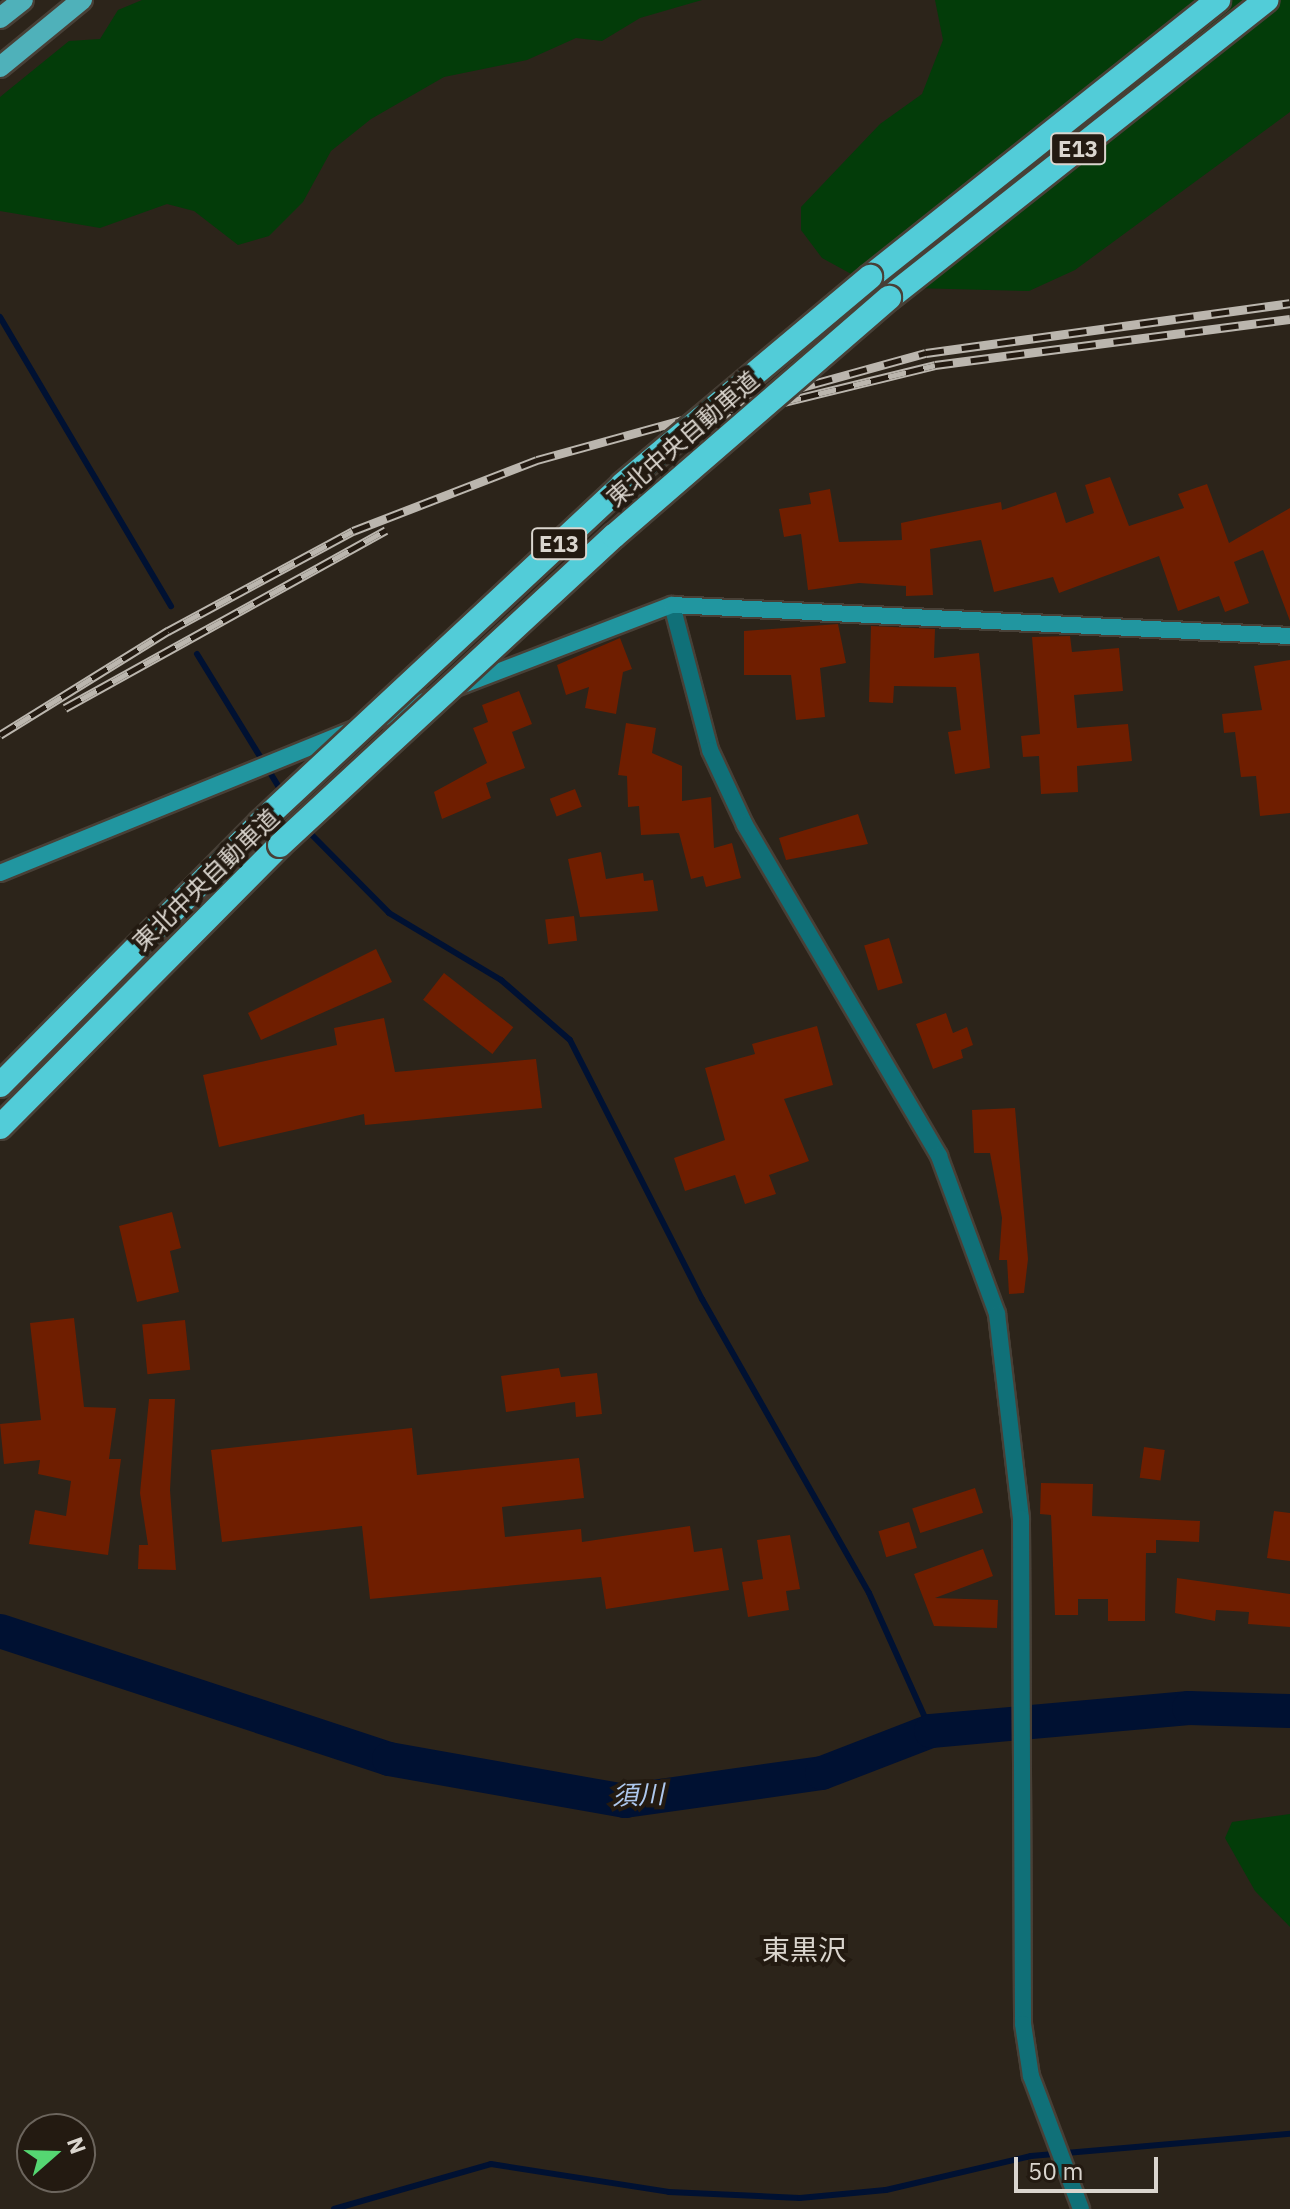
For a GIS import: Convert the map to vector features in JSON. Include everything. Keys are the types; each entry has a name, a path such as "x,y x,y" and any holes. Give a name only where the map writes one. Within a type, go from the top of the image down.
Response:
{"highway":[{"name":"東北中央自動車道","path":"0,1085 260,823 622,485 870,277 1218,0"},
{"name":"東北中央自動車道","path":"0,1127 280,845 614,536 889,298 1266,0"}],"main road":[{"path":"0,18 23,0"},
{"path":"0,67 82,0"}],"street":[{"path":"672,605 710,750 745,825 916,1110 972,1234 1010,1386 1022,1674 1023,2024 1053,2142 1081,2209"},
{"path":"0,873 245,772 672,605 1290,636"}],"green space":[{"path":"142,0 702,0 640,18 602,41 576,38 527,60 444,77 371,119 331,151 303,202 269,236 238,245 194,211 167,204 100,228 0,211 0,97 69,41 100,39 118,10"},
{"path":"935,0 1290,0 1290,112 1075,270 1029,291 875,287 822,258 801,230 801,207 880,124 922,94 943,40"},
{"path":"1290,1814 1290,1927 1255,1891 1225,1838 1232,1822"}],"building":[{"path":"1110,477 1129,526 1184,508 1178,494 1207,484 1229,543 1290,508 1290,621 1263,550 1234,562 1249,603 1225,612 1219,596 1178,611 1159,556 1059,593 1053,577 994,592 981,540 930,549 933,595 906,596 906,586 859,583 808,590 801,534 784,537 779,509 811,504 809,493 830,489 839,542 902,540 901,523 1001,502 1002,510 1056,492 1066,523 1094,513 1085,485"},
{"path":"838,624 846,663 820,668 825,717 796,720 791,675 744,675 744,631"},
{"path":"871,626 935,629 934,658 979,653 990,768 955,774 948,732 961,730 956,687 894,686 893,703 869,702"},
{"path":"1070,636 1072,652 1119,648 1123,691 1074,695 1077,728 1128,724 1132,761 1077,766 1078,792 1041,794 1039,756 1023,757 1021,736 1040,734 1032,637"},
{"path":"620,638 632,669 623,672 616,714 585,708 589,687 566,695 557,665"},
{"path":"1290,660 1290,813 1260,816 1256,776 1241,777 1235,732 1224,733 1222,714 1262,710 1254,666"},
{"path":"519,691 532,724 512,732 525,768 486,783 491,798 442,819 434,792 487,763 473,728 488,722 482,705"},
{"path":"626,723 656,728 652,753 682,766 682,801 711,797 714,848 732,843 741,878 706,887 703,876 691,879 679,833 641,835 639,806 628,807 627,776 618,775"},
{"path":"575,789 582,807 557,816 550,799"},
{"path":"858,814 868,844 786,860 779,838"},
{"path":"601,852 606,879 643,873 644,881 653,880 658,911 580,917 568,859"},
{"path":"574,916 577,941 548,944 545,920"},
{"path":"889,938 903,983 878,991 864,946"},
{"path":"376,949 392,982 261,1040 248,1013"},
{"path":"444,973 513,1027 492,1054 423,1000"},
{"path":"946,1013 953,1033 967,1027 973,1045 961,1050 963,1058 933,1069 916,1024"},
{"path":"384,1018 395,1072 536,1059 542,1108 365,1125 364,1114 219,1147 203,1075 337,1045 334,1028"},
{"path":"817,1026 833,1085 784,1099 809,1161 769,1175 776,1194 745,1204 735,1175 685,1191 674,1158 725,1140 705,1068 755,1054 752,1044"},
{"path":"1015,1108 1028,1259 1024,1293 1009,1294 1007,1260 999,1260 1002,1218 990,1153 974,1153 972,1110"},
{"path":"172,1212 181,1248 170,1251 179,1292 137,1302 119,1226"},
{"path":"74,1318 84,1407 116,1408 109,1459 121,1459 108,1555 29,1544 35,1510 66,1516 71,1481 38,1474 40,1460 4,1464 0,1424 41,1420 30,1323"},
{"path":"185,1320 190,1370 147,1374 142,1324"},
{"path":"559,1368 561,1377 597,1373 602,1414 576,1417 575,1402 506,1412 501,1376"},
{"path":"149,1399 175,1399 170,1490 176,1570 138,1569 139,1545 148,1545 140,1493"},
{"path":"412,1428 417,1475 579,1458 584,1498 502,1507 505,1537 581,1529 582,1542 690,1526 694,1552 722,1548 729,1590 606,1609 601,1577 370,1599 362,1526 222,1542 211,1450"},
{"path":"1144,1447 1165,1450 1160,1481 1140,1478"},
{"path":"1041,1483 1093,1484 1092,1516 1200,1521 1199,1542 1156,1540 1156,1553 1146,1553 1145,1621 1108,1621 1108,1599 1078,1599 1078,1615 1055,1615 1051,1515 1040,1514"},
{"path":"975,1488 983,1513 920,1533 912,1508"},
{"path":"1274,1511 1290,1513 1290,1561 1267,1558"},
{"path":"909,1522 917,1548 886,1557 878,1531"},
{"path":"790,1535 800,1589 786,1591 789,1610 748,1617 742,1582 763,1579 757,1540"},
{"path":"983,1549 993,1576 935,1598 998,1600 997,1628 934,1626 914,1574"},
{"path":"1177,1578 1290,1594 1290,1627 1248,1624 1249,1612 1216,1610 1215,1621 1175,1613"}],"waterway":[{"path":"0,317 171,606"},
{"path":"197,654 283,794"},
{"path":"307,830 389,913 501,980 570,1040 702,1299 869,1593 931,1731"},
{"name":"須川","path":"0,1631 389,1759 625,1801 822,1773 931,1731 1189,1708 1290,1711"},
{"path":"334,2209 491,2164 669,2192 800,2198 886,2190 1031,2156 1290,2134"}],"railway":[{"path":"0,735 168,631 353,531 537,460 926,353 1290,303"},
{"path":"661,432 935,365 1290,319"},
{"path":"65,708 386,530"}],"district":[{"name":"東黒沢","path":"804,1950"}]}
